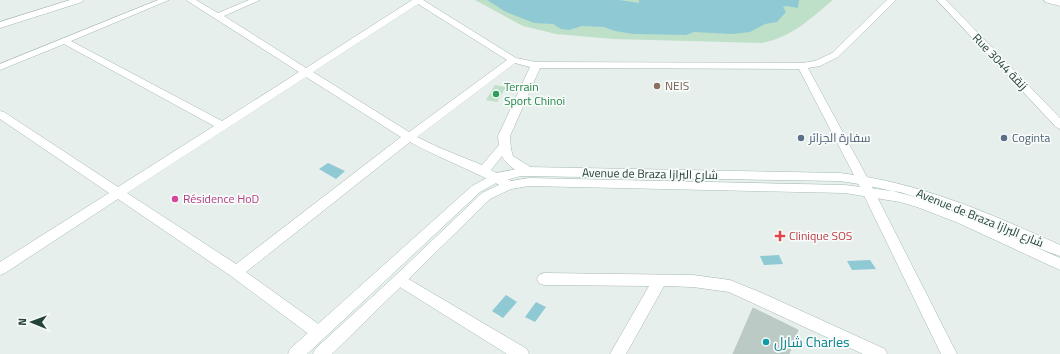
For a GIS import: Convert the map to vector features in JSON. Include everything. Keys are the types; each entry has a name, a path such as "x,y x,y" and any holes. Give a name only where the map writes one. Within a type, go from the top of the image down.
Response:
{"street":[{"path":"0,25 79,0"},
{"path":"0,67 165,0"},
{"path":"190,0 409,137 436,151 490,174 509,185"},
{"path":"217,16 256,0"},
{"path":"0,269 418,0 513,60 536,64 802,66 817,64 835,55 892,0"},
{"name":"Rue 3044 زنقة","path":"941,0 1060,125"},
{"path":"1048,0 1060,3"},
{"path":"64,41 222,126"},
{"path":"236,272 409,137 513,60"},
{"path":"528,171 514,164 506,156 504,136 536,64"},
{"path":"802,66 862,179 949,354"},
{"path":"0,114 236,272 319,333"},
{"path":"490,174 504,146"},
{"name":"Avenue de Braza شارع البرازا","path":"296,354 476,189 490,174 528,171 840,177 862,179 922,193 965,209 1060,251"},
{"name":"Avenue de Braza شارع البرازا","path":"320,354 400,280 474,207 495,191 509,185 529,182 845,189 868,192 900,197 921,203 961,219 1060,264"},
{"path":"544,279 693,281 730,286 757,297 879,354"},
{"path":"400,280 521,354"},
{"path":"618,354 660,281"}],"green space":[{"path":"475,0 833,0 792,32 762,43 613,39 556,34 523,26"},
{"name":"Terrain Sport Chinoi","path":"495,85 506,87 497,102 486,100"}],"water":[{"path":"487,0 619,0 639,3 639,0 799,0 798,8 783,7 786,12 777,22 765,24 750,32 732,34 694,32 686,35 633,34 615,31 604,27 582,26 569,30 561,29 553,24 534,23 506,12"},
{"path":"328,163 345,171 336,179 319,169"},
{"path":"779,255 783,264 764,265 760,256"},
{"path":"870,260 876,269 852,270 847,261"},
{"path":"506,295 517,302 503,318 492,311"},
{"path":"536,302 546,307 535,322 525,317"}],"building":[{"name":"شارل Charles","path":"753,308 798,330 789,354 733,354"}],"place":[{"name":"NEIS","path":"657,86"},
{"name":"Terrain Sport Chinoi","path":"496,94"},
{"name":"سفارة الجزائر","path":"801,138"},
{"name":"Coginta","path":"1004,138"},
{"name":"Résidence HoD","path":"175,199"},
{"name":"Clinique SOS","path":"780,236"},
{"name":"شارل Charles","path":"766,342"}]}
